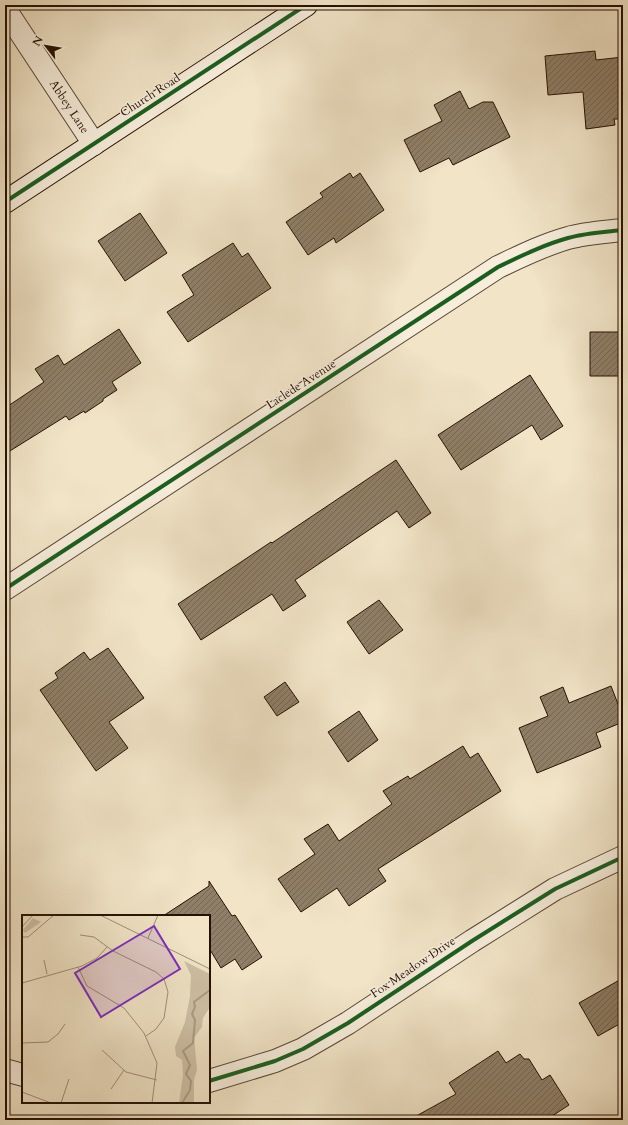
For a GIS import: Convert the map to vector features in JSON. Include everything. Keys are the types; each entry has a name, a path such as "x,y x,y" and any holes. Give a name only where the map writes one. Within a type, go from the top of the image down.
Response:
{"street":[{"name":"Church Road","path":"5,202 306,5"},
{"name":"Abbey Lane","path":"5,9 94,144"},
{"name":"Laclede Avenue","path":"5,589 498,267 532,251 568,238 623,230"},
{"name":"Fox Meadow Drive","path":"210,1081 275,1061 303,1048 348,1023 472,941 555,890 623,857"},
{"path":"5,1070 22,1074"}],"building":[{"path":"595,51 596,60 623,57 623,119 614,119 615,125 586,129 583,92 548,95 545,56"},
{"path":"460,91 469,109 483,102 493,102 510,137 453,165 449,158 420,172 404,140 442,121 434,105"},
{"path":"350,173 353,178 360,173 384,210 336,243 334,238 308,255 286,222 323,197 320,193"},
{"path":"140,213 167,253 125,281 98,241"},
{"path":"233,243 242,257 248,253 271,288 188,342 167,312 194,295 182,275"},
{"path":"119,329 141,363 112,382 117,390 85,413 84,411 69,420 66,416 5,454 5,408 44,382 35,369 58,355 64,365"},
{"path":"590,332 623,332 623,376 590,376"},
{"path":"530,375 563,426 541,440 532,425 461,470 438,435"},
{"path":"396,460 431,513 409,528 397,511 295,580 306,596 283,611 272,594 201,640 178,604"},
{"path":"379,600 403,630 369,654 347,622"},
{"path":"108,648 144,698 109,722 128,748 96,771 40,690 58,678 55,673 84,652 90,660"},
{"path":"285,682 299,702 277,716 264,697"},
{"path":"611,686 623,717 623,722 596,733 601,747 537,773 519,728 548,716 540,697 563,687 569,703"},
{"path":"359,711 378,740 348,762 328,732"},
{"path":"463,746 470,758 478,753 501,791 378,869 386,881 349,906 337,888 301,912 278,879 315,854 304,839 328,824 339,841 392,804 383,791 408,776 410,779"},
{"path":"209,881 232,916 235,915 262,957 242,970 235,959 221,968 210,950 210,915 165,915 209,886"},
{"path":"623,978 623,1022 598,1036 579,1003"},
{"path":"498,1051 506,1063 520,1054 524,1059 529,1059 542,1080 550,1075 569,1105 546,1120 409,1120 456,1094 449,1083"}],"cycle path":[{"path":"5,202 306,5"},
{"path":"5,589 498,267 541,247 568,238 623,230"},
{"path":"210,1081 275,1061 303,1049 348,1023 472,941 555,889 623,857"}]}
